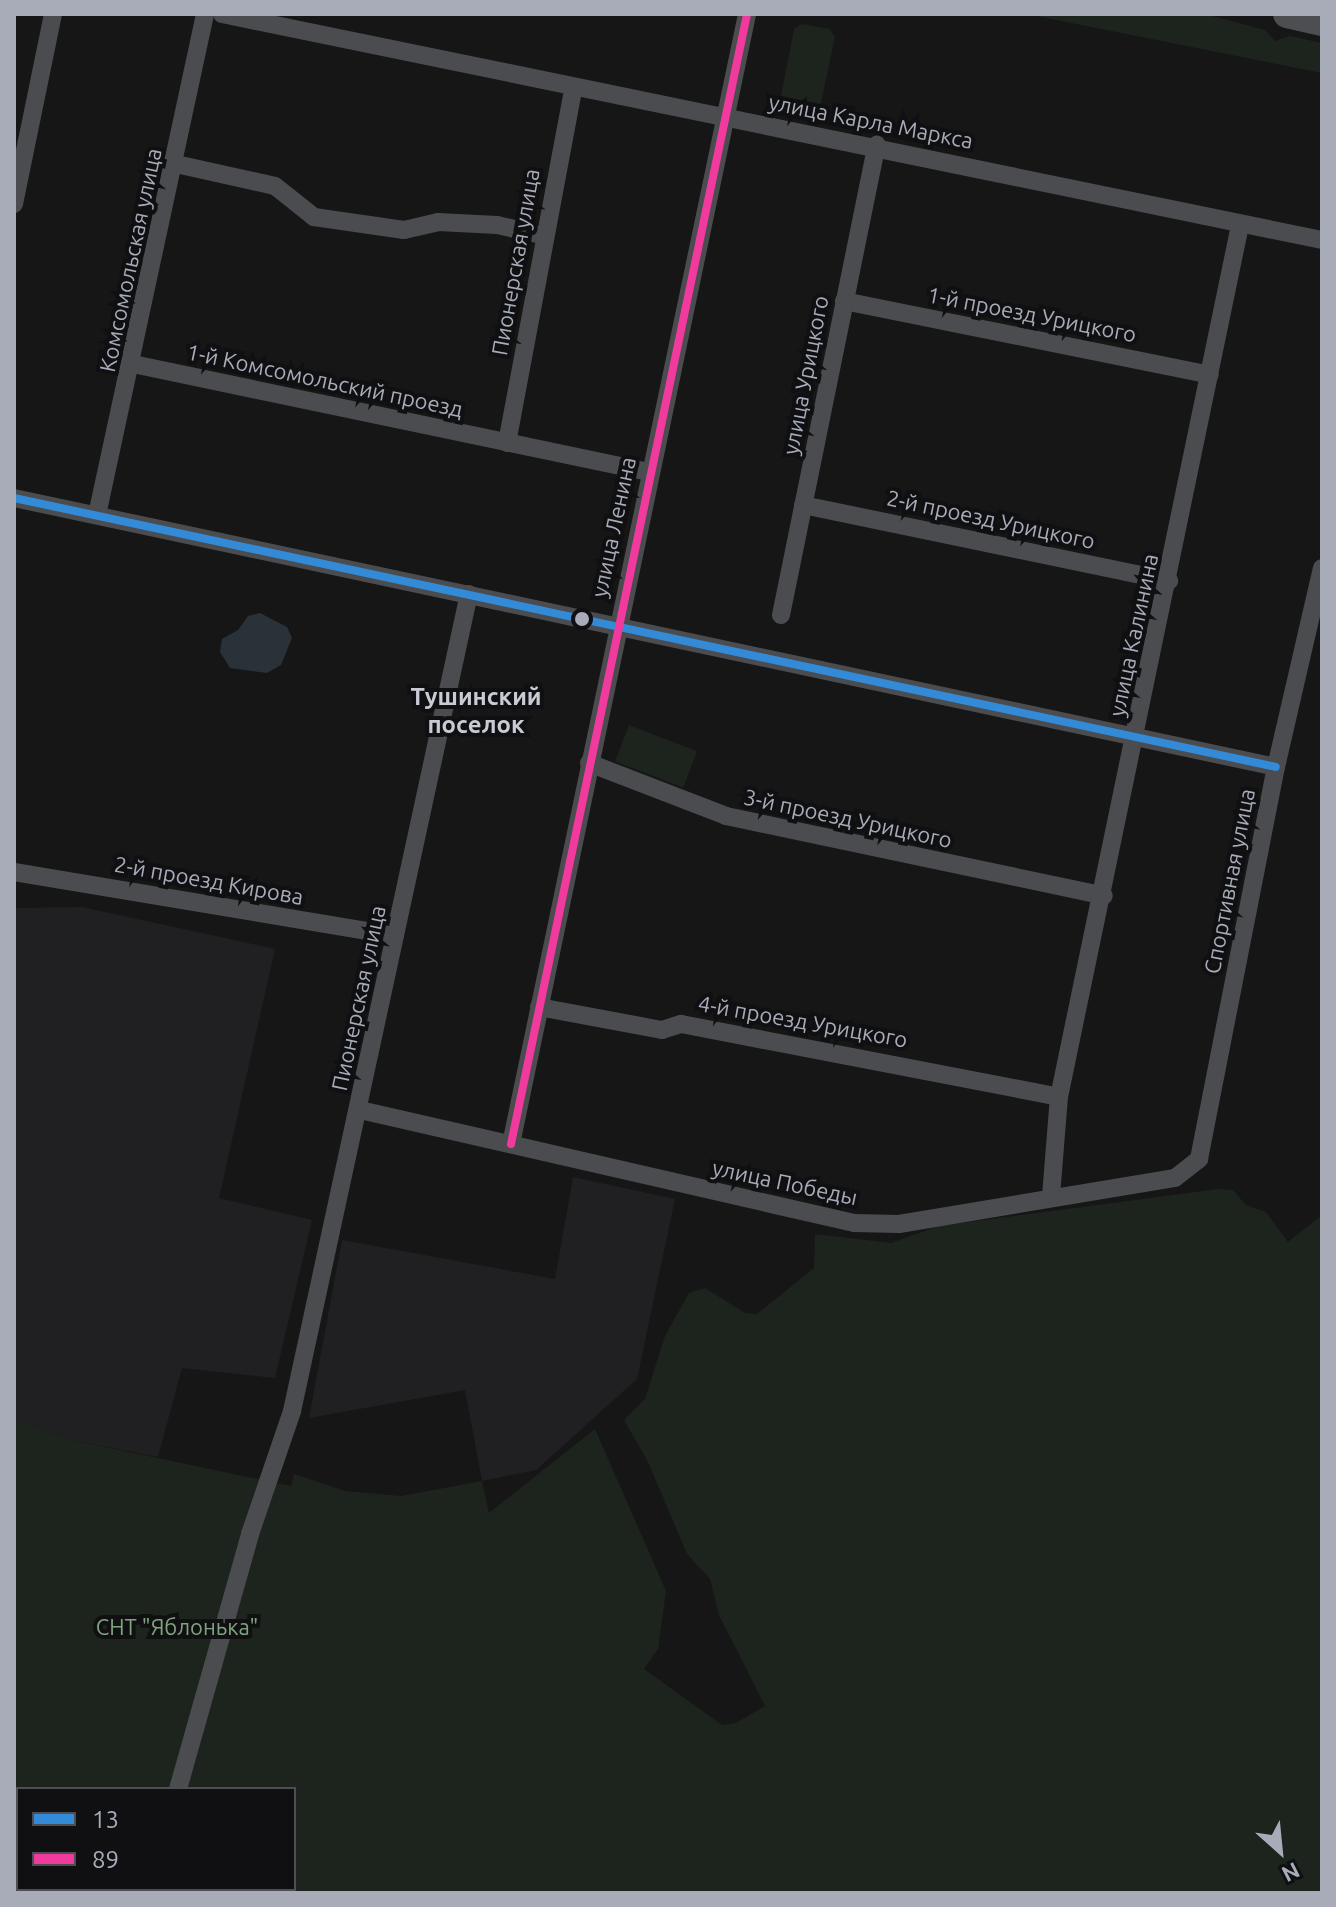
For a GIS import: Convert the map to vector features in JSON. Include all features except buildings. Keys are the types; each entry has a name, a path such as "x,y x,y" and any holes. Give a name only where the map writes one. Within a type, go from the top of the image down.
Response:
{"main road":[{"path":"1287,14 1322,22"}],"street":[{"path":"14,204 53,14"},
{"name":"Комсомольская улица","path":"97,515 133,364 205,14"},
{"name":"улица Карла Маркса","path":"222,14 573,90 877,145 1240,225 1322,240"},
{"name":"улица Ленина","path":"511,1144 649,472 728,117 747,14"},
{"name":"Пионерская улица","path":"507,443 542,235 573,90"},
{"name":"улица Урицкого","path":"781,615 877,145"},
{"path":"176,164 275,186 314,217 404,230 438,222 497,225 542,235"},
{"name":"улица Калинина","path":"1051,1196 1059,1097 1104,896 1240,225"},
{"name":"1-й проезд Урицкого","path":"844,301 1210,375"},
{"name":"1-й Комсомольский проезд","path":"133,364 507,443"},
{"path":"507,443 649,472"},
{"path":"14,498 618,625 1135,740 1276,767"},
{"name":"2-й проезд Урицкого","path":"803,505 1169,581"},
{"name":"Спортивная улица","path":"1199,1159 1276,767 1322,568"},
{"name":"Пионерская улица","path":"179,1787 250,1534 292,1411 360,1110 469,594"},
{"name":"3-й проезд Урицкого","path":"589,763 726,816 1104,896"},
{"name":"2-й проезд Кирова","path":"14,872 395,936"},
{"name":"4-й проезд Урицкого","path":"539,1007 662,1030 681,1024 1059,1097"},
{"name":"улица Победы","path":"360,1110 854,1223 899,1224 1051,1196 1175,1178 1199,1159"}],"shaded area":[{"path":"260,613 287,627 292,638 281,665 267,673 230,668 220,652 222,639 238,630 248,616"},
{"path":"82,907 275,949 219,1198 312,1220 275,1378 182,1368 158,1457 77,1441 14,1419 14,908"},
{"path":"573,1177 675,1199 637,1379 536,1470 482,1481 465,1390 309,1418 342,1240 555,1279"}],"green space":[{"path":"1026,14 1205,14 1265,30 1275,41 1290,36 1322,43 1322,73"},
{"path":"802,24 830,29 835,37 821,103 814,109 787,104 781,96 794,29"},
{"path":"629,725 697,751 683,788 615,761"},
{"name":"СНТ \"Яблонька\"","path":"1218,1189 1233,1190 1246,1205 1266,1212 1288,1242 1322,1215 1322,1893 14,1893 14,1419 77,1441 291,1486 294,1474 345,1491 401,1496 482,1481 489,1513 595,1429 666,1591 658,1649 644,1669 722,1725 736,1723 765,1706 719,1615 710,1579 687,1554 648,1462 624,1420 645,1399 665,1336 689,1293 705,1288 745,1313 757,1314 814,1268 815,1234 891,1243 939,1226"}],"transit line":[{"name":"89","path":"511,1144 747,14"},
{"name":"13","path":"14,498 1276,767"}],"district":[{"name":"Тушинский поселок","path":"476,711"}]}
